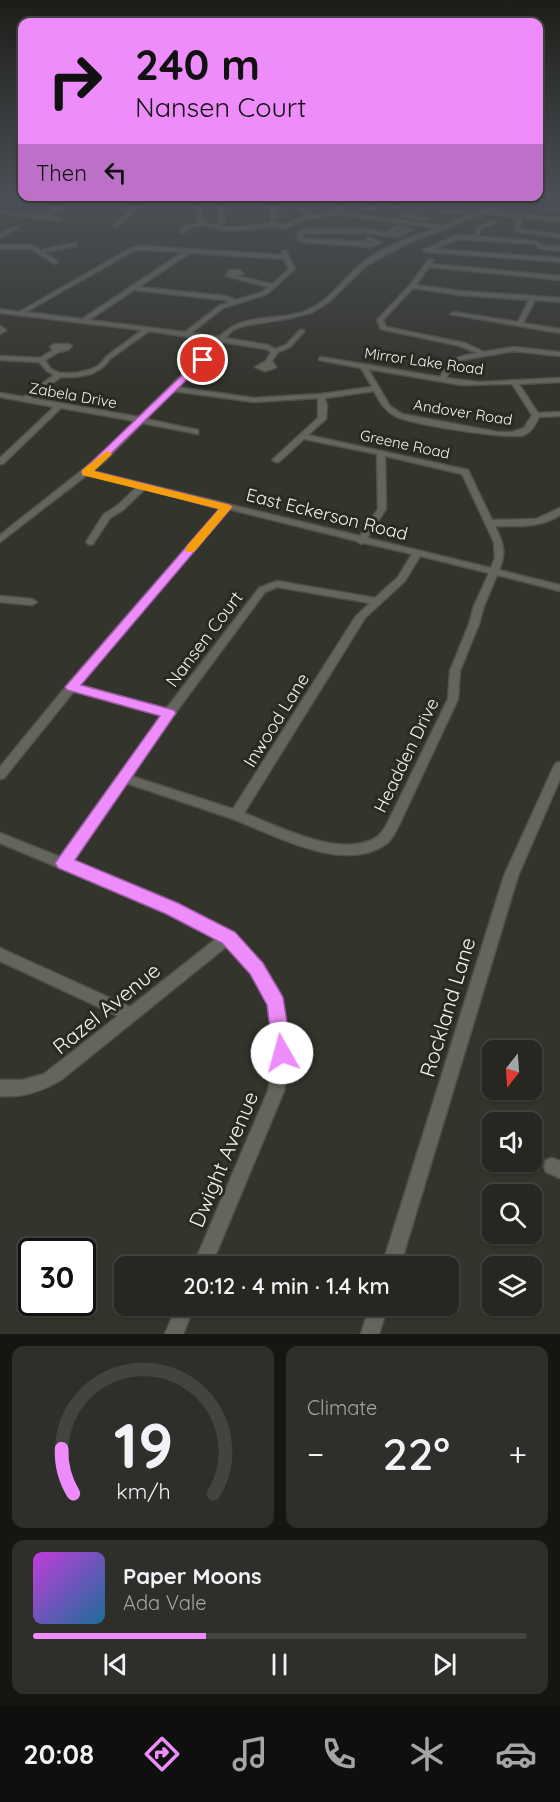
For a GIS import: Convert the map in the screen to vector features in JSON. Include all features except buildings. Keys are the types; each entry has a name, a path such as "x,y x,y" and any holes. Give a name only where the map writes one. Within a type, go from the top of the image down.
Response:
{"street":[{"path":"51,259 55,262"},
{"path":"21,313 115,259"},
{"path":"83,321 177,259"},
{"path":"186,334 221,307 260,296 292,270 287,259"},
{"path":"0,539 86,472 237,326 311,311 322,304 372,259"},
{"path":"483,354 467,346 398,333 383,328 380,321 412,286 429,262 560,278"},
{"path":"232,276 245,282 273,286"},
{"path":"412,286 460,293 560,300"},
{"path":"134,288 225,298 236,302"},
{"path":"520,324 533,298"},
{"path":"0,311 186,334 275,351"},
{"path":"453,314 560,331"},
{"path":"0,327 3,329 0,332"},
{"path":"24,400 59,375 91,372 148,329"},
{"path":"268,363 275,351 288,346 302,331"},
{"path":"442,380 451,364 460,358 523,348 560,354"},
{"path":"0,358 41,360 57,350"},
{"name":"Mirror Lake Road","path":"321,359 442,380 480,384 560,380"},
{"path":"41,360 49,370 59,375"},
{"name":"Andover Road","path":"363,366 387,407 400,416 504,434 524,432 531,426 536,415 514,382"},
{"path":"173,390 254,400 321,396 375,389"},
{"name":"Zabela Drive","path":"0,395 195,432"},
{"path":"276,460 322,419 321,396"},
{"path":"0,462 59,406"},
{"path":"536,415 560,414"},
{"name":"Greene Road","path":"302,436 465,472 490,523 500,551 500,558 493,572"},
{"path":"361,541 382,509 381,453"},
{"name":"East Eckerson Road","path":"86,472 560,588"},
{"path":"90,542 107,516 120,508 143,486"},
{"path":"0,775 226,507"},
{"path":"490,523 539,522 553,517 560,511"},
{"name":"Inwood Lane","path":"236,815 361,616 402,579 417,553"},
{"name":"Headden Drive","path":"236,815 340,851 362,849 382,840 393,825 453,699 455,671 493,572"},
{"name":"Nansen Court","path":"63,863 169,713 262,590 278,584 377,602"},
{"path":"0,599 32,602"},
{"path":"72,687 169,713"},
{"name":"Rockland Lane","path":"394,1256 511,876 556,783 560,766"},
{"path":"124,777 236,815"},
{"name":"Dwight Avenue","path":"0,838 172,909 228,937 256,968 276,1004 282,1053 276,1091 206,1256"},
{"name":"Razel Avenue","path":"0,1088 13,1090 37,1086 56,1075 228,937"},
{"path":"0,954 130,1014"},
{"path":"174,1334 181,1316"},
{"path":"370,1334 376,1316"}],"slow traffic":[{"path":"107,454 86,472 226,507 190,549"}],"route":[{"path":"203,360 118,444 86,472 226,507 72,687 169,713 63,863 172,909 228,937 256,968 276,1004 282,1053"}]}
